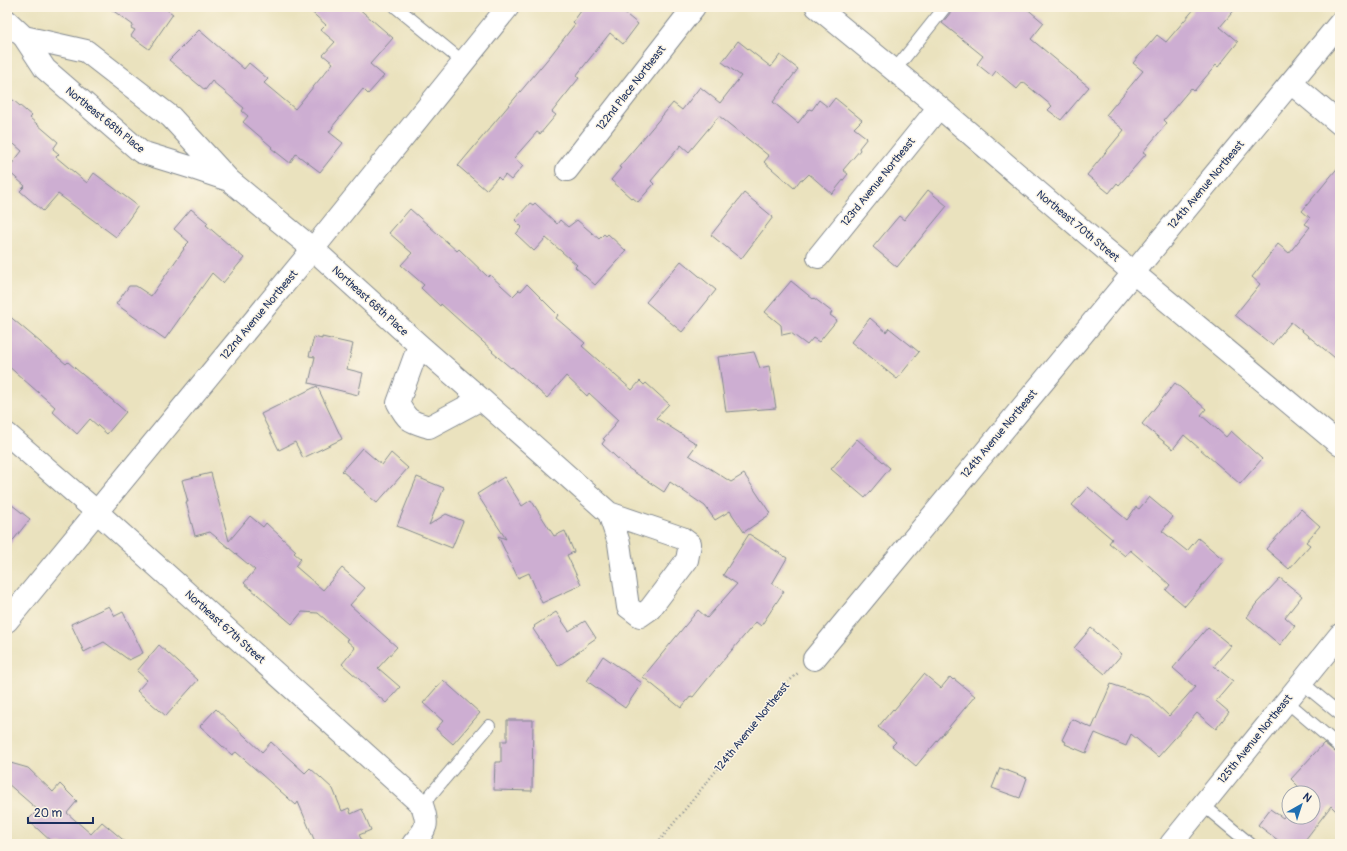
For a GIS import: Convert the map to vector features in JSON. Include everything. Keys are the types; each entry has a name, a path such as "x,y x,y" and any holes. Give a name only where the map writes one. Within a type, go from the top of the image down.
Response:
{"street":[{"name":"122nd Avenue Northeast","path":"7,622 313,249 508,7"},
{"name":"122nd Place Northeast","path":"567,170 694,7"},
{"name":"Northeast 70th Street","path":"825,9 894,71 939,107 1340,445"},
{"name":"Northeast 68th Place","path":"7,21 24,37 45,69 141,152 229,180"},
{"name":"124th Avenue Northeast","path":"814,659 1340,23"},
{"name":"Northeast 68th Place","path":"24,37 86,51 171,117 229,180 313,249 609,513 682,538 690,544 687,560 650,609 640,616 628,607 619,542 609,513"},
{"path":"1291,83 1340,124"},
{"name":"123rd Avenue Northeast","path":"818,257 939,107"},
{"path":"419,345 398,403 405,416 411,421 429,427 481,399"},
{"name":"Northeast 67th Street","path":"7,434 97,512 422,804"},
{"name":"125th Avenue Northeast","path":"1171,844 1340,635"},
{"path":"419,837 426,818 422,804"}],"lane":[{"path":"396,7 463,62"},
{"path":"894,71 945,7"},
{"path":"1301,682 1340,714"},
{"path":"1286,701 1340,747"},
{"path":"422,804 489,726"},
{"path":"1203,805 1250,844"}],"path":[{"name":"124th Avenue Northeast","path":"657,844 786,684 814,659"}],"building":[{"path":"108,7 163,7 173,14 149,49 131,36 135,30 131,28 133,25"},
{"path":"306,7 357,7 393,38 370,64 384,76 368,94 363,89 329,132 343,143 320,172 296,154 290,163 243,122 248,116 242,111 244,108 212,81 205,90 169,60 199,30 244,69 249,63 268,79 264,83 295,109 333,63 323,55 335,42 321,30 326,25"},
{"path":"584,7 617,7 638,24 623,44 610,33 576,76 579,78 552,112 556,115 540,134 537,132 514,158 523,166 511,180 505,175 501,180 498,177 486,190 458,166 551,55 575,24 573,22"},
{"path":"952,7 1025,7 1044,23 1031,39 1089,87 1061,120 1048,110 1052,106 1023,82 1017,89 996,71 992,76 977,64 983,56 942,23 951,12"},
{"path":"1196,7 1237,7 1220,27 1238,42 1218,67 1216,65 1194,91 1191,88 1164,120 1167,123 1143,152 1146,154 1119,185 1117,183 1109,193 1087,175 1124,130 1106,115 1143,71 1133,63 1157,35 1166,42"},
{"path":"738,41 771,67 780,55 798,69 773,102 798,123 809,109 812,110 819,100 828,107 835,98 862,120 854,128 867,138 859,148 860,150 843,170 848,174 832,194 809,174 803,180 801,179 794,188 764,162 769,156 719,116 689,152 681,145 651,181 654,184 638,202 633,198 632,199 611,180 621,168 619,167 673,103 682,110 700,87 720,103 741,76 722,62"},
{"path":"7,95 32,116 30,118 58,142 53,149 59,154 56,157 87,183 94,173 138,206 116,237 58,194 43,211 20,191 25,186 7,170 22,151 7,138"},
{"path":"1340,165 1340,362 1291,322 1272,345 1235,315 1260,284 1252,277 1278,244 1289,253 1310,227 1305,224 1310,218 1302,211"},
{"path":"928,190 947,206 897,267 873,247 899,216 904,220"},
{"path":"744,193 773,217 741,259 711,235"},
{"path":"530,203 533,205 535,203 557,224 560,220 568,227 577,220 599,239 604,234 606,236 608,234 626,251 595,285 575,267 577,265 546,238 534,251 516,234 522,227 515,220"},
{"path":"191,209 208,223 206,225 244,258 223,283 212,273 165,339 116,304 129,286 136,286 151,296 184,249 183,248 189,242 174,229"},
{"path":"410,209 457,251 459,249 488,277 490,275 513,296 519,290 521,291 527,284 558,315 556,318 585,343 582,346 632,390 640,381 644,385 646,383 669,404 656,418 697,444 689,455 731,482 744,474 770,513 768,514 769,515 744,532 730,511 715,520 705,506 670,482 664,492 628,468 602,444 605,440 603,439 615,426 614,425 618,420 589,393 587,396 566,376 547,398 512,367 511,368 492,352 493,351 441,304 440,306 421,288 424,285 401,265 412,253 389,233"},
{"path":"681,261 716,290 682,332 646,302"},
{"path":"791,281 832,312 830,315 837,320 819,342 813,338 807,345 791,333 782,335 781,325 765,312"},
{"path":"7,314 66,364 68,362 126,412 107,434 90,419 77,434 52,411 55,407 7,365"},
{"path":"870,318 886,332 889,328 919,352 897,379 851,342"},
{"path":"314,337 322,339 322,337 353,344 347,369 363,373 358,395 309,383 315,357 309,356"},
{"path":"754,352 760,368 769,366 776,408 726,412 718,357"},
{"path":"1175,383 1206,409 1201,415 1226,437 1231,431 1262,459 1240,484 1184,435 1173,449 1142,424"},
{"path":"317,386 342,439 303,458 295,442 279,450 261,414"},
{"path":"857,439 890,468 865,498 831,469"},
{"path":"362,448 382,465 391,453 408,468 377,503 342,471"},
{"path":"211,473 229,541 250,516 263,527 266,523 296,551 294,553 301,559 295,566 323,590 342,568 365,588 350,605 397,647 378,668 400,687 386,703 342,664 355,648 346,640 348,639 318,613 302,612 292,624 244,583 255,570 210,532 195,536 182,480"},
{"path":"417,477 444,488 429,525 446,514 463,521 452,548 397,526"},
{"path":"504,477 522,506 531,500 554,536 565,531 574,552 567,555 581,585 542,603 529,573 518,578 498,536 506,539 477,494"},
{"path":"1088,487 1127,520 1136,507 1139,509 1149,497 1173,517 1162,531 1187,551 1198,538 1224,560 1185,606 1166,590 1170,585 1158,574 1130,550 1125,556 1109,543 1112,539 1072,505"},
{"path":"7,501 30,519 7,548"},
{"path":"1301,509 1320,526 1306,542 1310,545 1289,569 1266,549"},
{"path":"749,534 787,558 772,584 784,591 761,626 756,622 693,697 691,696 681,708 643,677 698,610 707,618 737,584 723,575"},
{"path":"1280,578 1302,596 1285,617 1295,626 1280,645 1247,617 1256,604"},
{"path":"109,606 115,616 123,612 143,653 129,660 104,642 84,652 71,624"},
{"path":"556,612 569,631 585,621 596,638 558,666 533,629 535,627 534,626"},
{"path":"1208,627 1231,646 1214,666 1233,681 1216,701 1229,712 1216,729 1197,713 1158,757 1131,734 1126,746 1095,733 1086,753 1065,744 1066,742 1062,740 1072,719 1092,728 1111,684 1149,697 1169,716 1195,687 1173,668"},
{"path":"1091,628 1122,654 1105,674 1074,648"},
{"path":"159,645 198,680 166,716 137,691 147,680 137,671"},
{"path":"603,656 642,683 625,708 587,681"},
{"path":"924,674 941,688 950,677 975,696 916,766 892,746 896,742 878,727"},
{"path":"443,680 480,713 453,744 436,729 443,721 423,703"},
{"path":"216,709 262,752 271,742 305,773 310,768 333,789 342,811 349,808 351,814 362,809 371,830 359,835 364,844 316,844 298,802 296,805 236,752 232,755 200,726"},
{"path":"507,720 533,720 532,791 494,790 495,762 501,762 501,741 507,741"},
{"path":"1324,743 1340,756 1340,815 1331,806 1321,819 1321,785 1297,785 1291,779"},
{"path":"7,762 28,768 53,792 60,784 77,801 67,813 91,834 102,822 128,844 54,844 28,820 38,810 7,783"},
{"path":"1000,768 1027,778 1020,798 992,788"},
{"path":"1270,809 1281,817 1281,825 1316,825 1302,844 1283,844 1258,825"}]}
